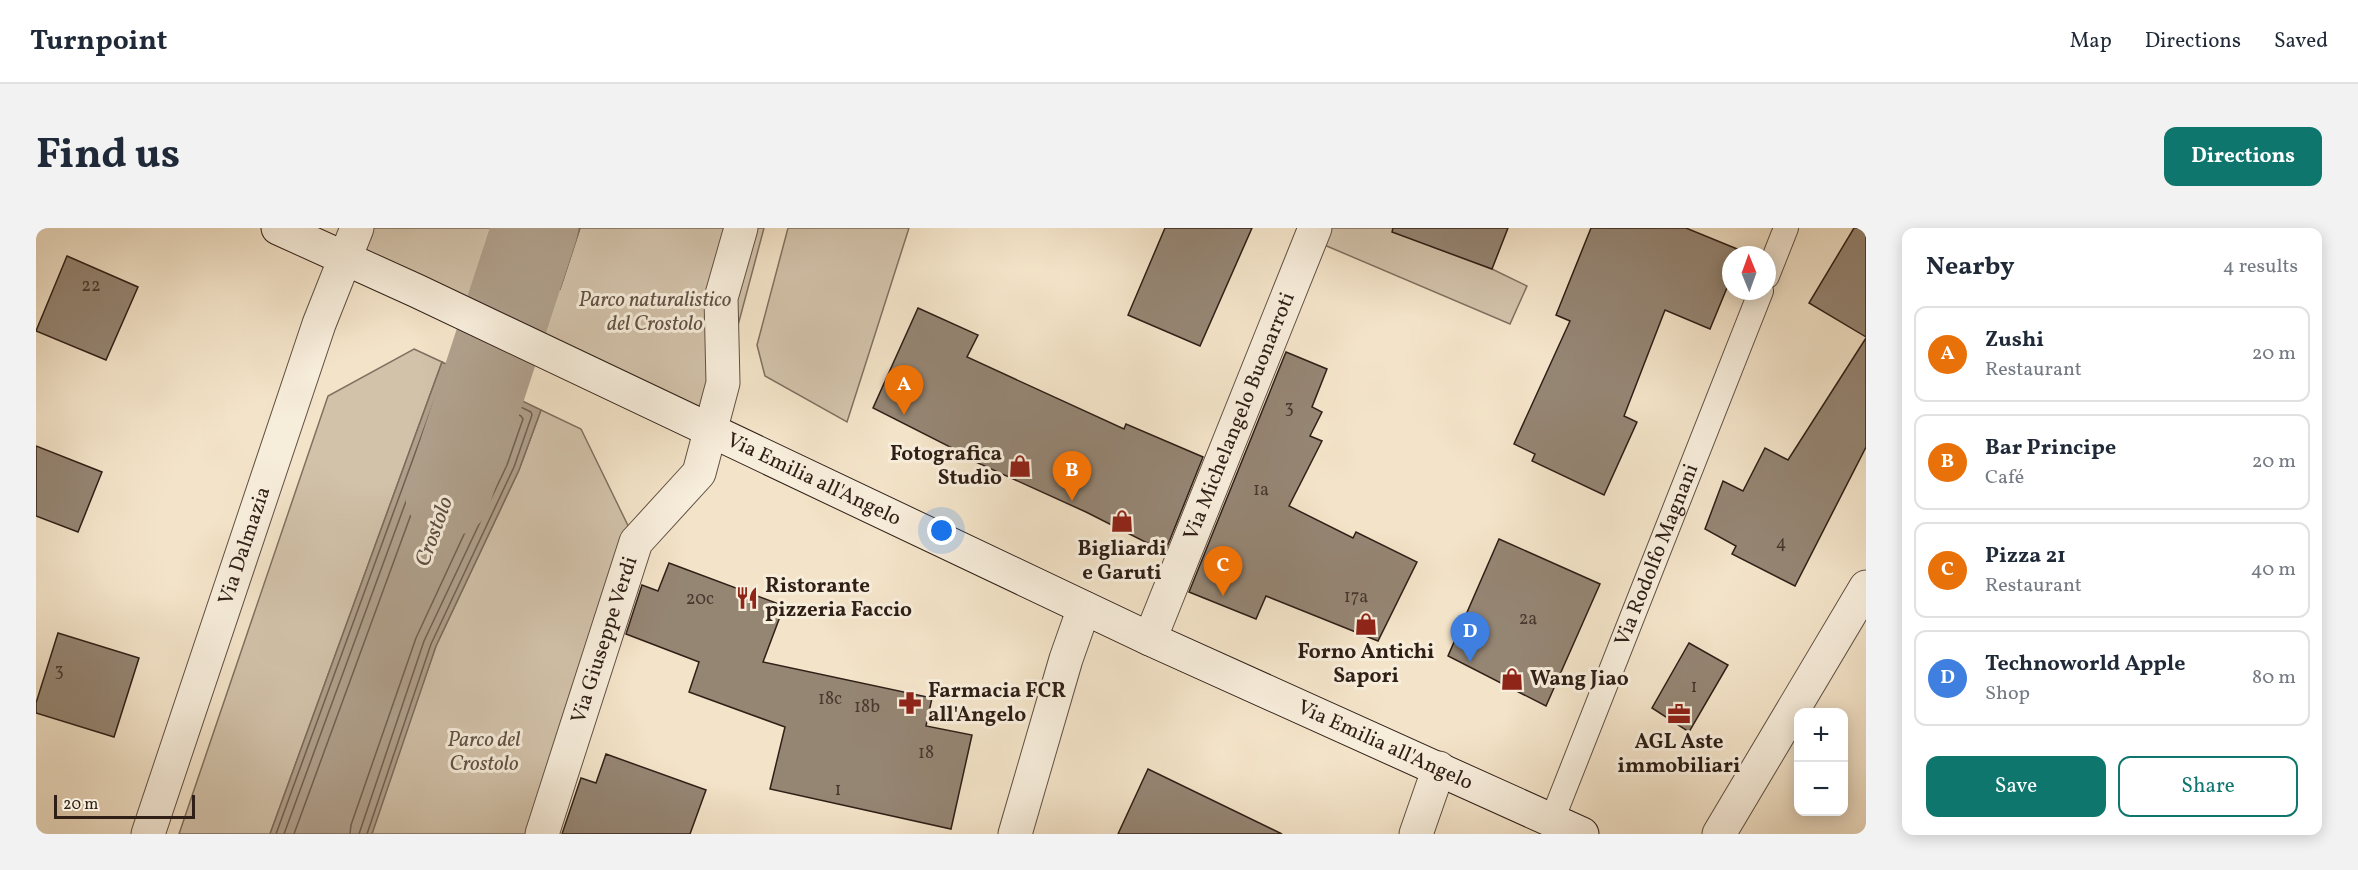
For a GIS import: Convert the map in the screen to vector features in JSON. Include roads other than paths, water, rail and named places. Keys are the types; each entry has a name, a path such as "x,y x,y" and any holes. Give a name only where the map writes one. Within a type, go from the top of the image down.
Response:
{"street":[{"name":"Via Emilia all'Angelo","path":"278,228 601,378 1149,639 1582,834"},
{"name":"Via Dalmazia","path":"148,834 319,324 357,228"},
{"name":"Via Giuseppe Verdi","path":"542,834 636,542 699,473 723,383 721,298 741,228"},
{"name":"Via Michelangelo Buonarroti","path":"1149,639 1315,228"},
{"path":"1719,834 1866,587"},
{"path":"1015,834 1066,659 1084,608"},
{"path":"1416,834 1439,768"}],"lane":[{"path":"1776,253 1786,228"},
{"name":"Via Rodolfo Magnani","path":"1552,820 1757,300"}],"water":[{"path":"511,228 580,228 560,289 502,261"},
{"path":"442,362 541,410 519,470 436,646 372,834 270,834"}],"waterway":[{"name":"Crostolo","path":"448,494 535,228"}],"place":[{"name":"Zushi","path":"904,415"},
{"name":"Fotografica Studio","path":"1020,466"},
{"name":"Bar Principe","path":"1072,501"},
{"name":"Bigliardi e Garuti","path":"1122,521"},
{"name":"Pizza 21","path":"1223,596"},
{"name":"Ristorante pizzeria Faccio","path":"747,598"},
{"name":"Forno Antichi Sapori","path":"1366,624"},
{"name":"Technoworld Apple","path":"1470,662"},
{"name":"Wang Jiao","path":"1512,679"},
{"name":"Farmacia FCR all'Angelo","path":"910,703"},
{"name":"AGL Aste immobiliari","path":"1679,714"}],"park label":[{"name":"Parco naturalistico del Crostolo","path":"655,312"},
{"name":"Parco del Crostolo","path":"484,752"}]}
